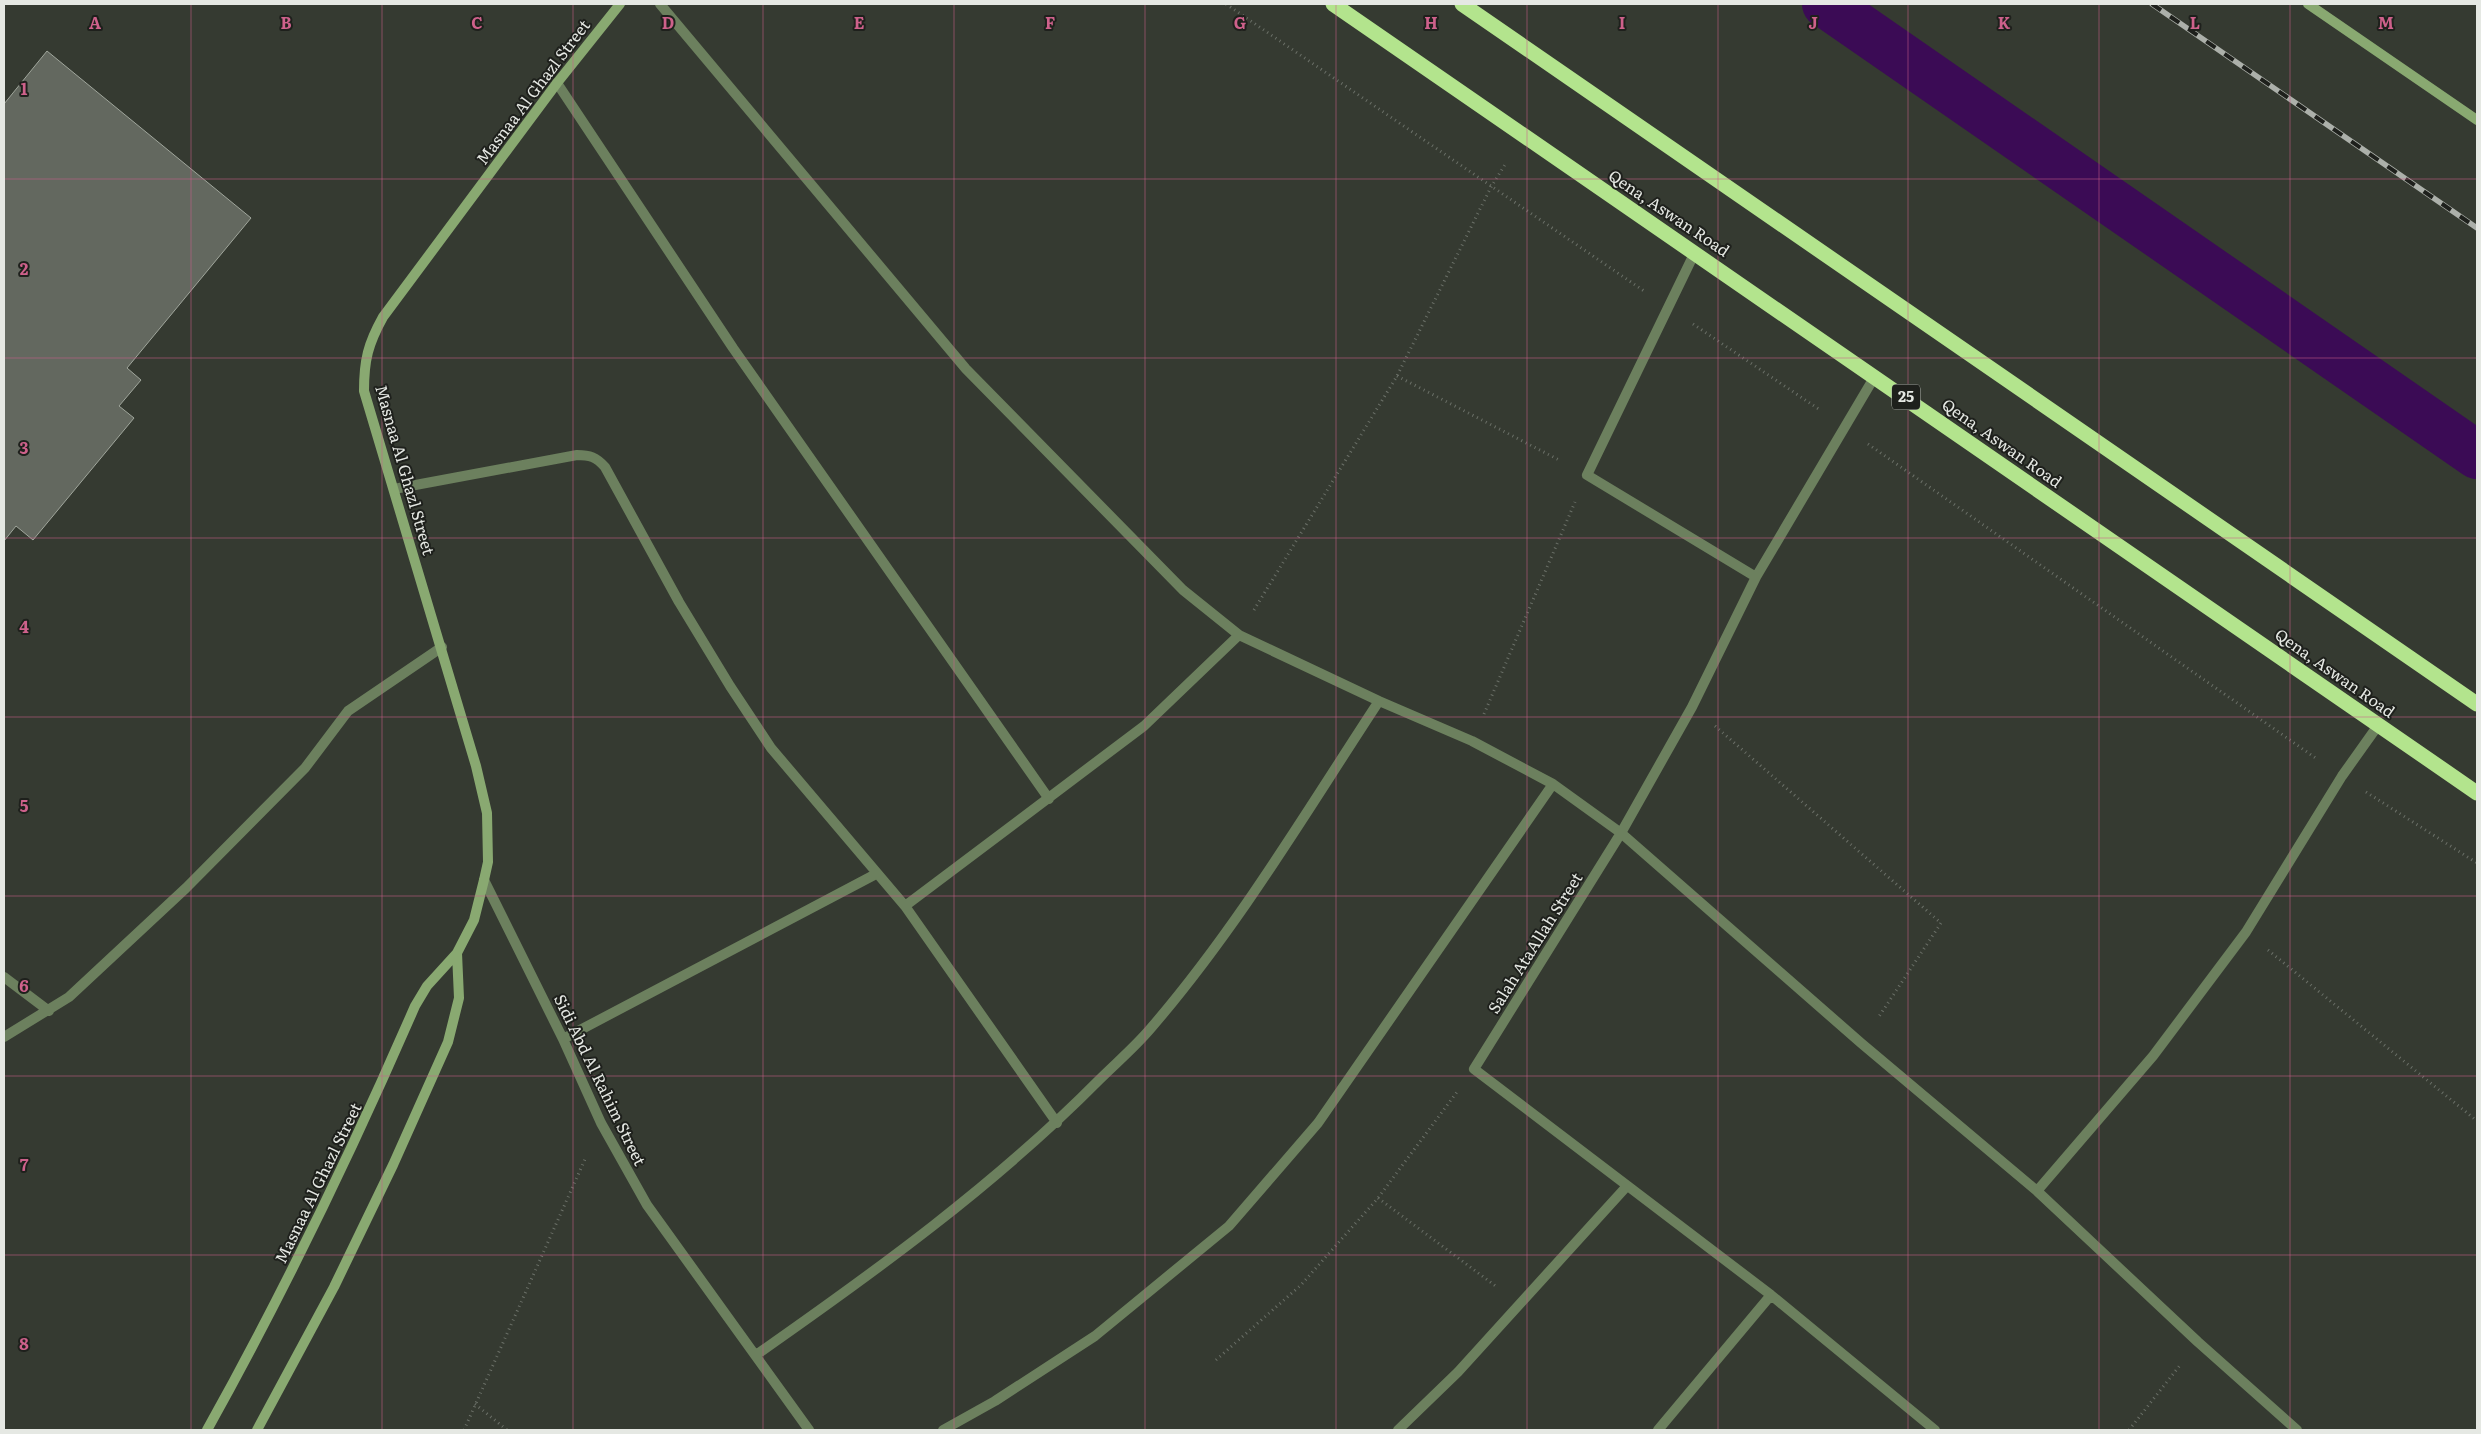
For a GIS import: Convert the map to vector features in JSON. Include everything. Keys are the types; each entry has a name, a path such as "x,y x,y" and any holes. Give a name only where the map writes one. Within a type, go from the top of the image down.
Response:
{"highway":[{"name":"Qena, Aswan Road","path":"1333,4 2477,793"},
{"path":"1462,4 2477,704"}],"street":[{"name":"Masnaa Al Ghazl Street","path":"207,1430 258,1337 330,1196 415,1006 427,986 457,953 474,920 488,862 487,813 476,766 364,391 364,365 370,340 383,317 557,83 620,4"},
{"path":"660,4 966,369 1184,590 1239,635 1379,701 1472,742 1553,784 1621,832 1861,1043 2037,1192 2198,1342 2297,1430"},
{"path":"2308,4 2477,120"},
{"path":"557,83 733,348 1049,799"},
{"path":"1695,252 1587,475 1756,577"},
{"name":"Salah AtaAllah Street","path":"1474,1069 1621,832 1692,707 1756,577 1875,376"},
{"path":"394,489 577,455 588,455 597,459 605,467 679,602 730,686 761,732 876,874 905,906 1057,1123"},
{"path":"905,906 1144,726 1239,635"},
{"path":"4,1037 49,1011 81,986 193,881 305,768 348,711 442,647"},
{"path":"756,1356 876,1271 977,1192 1057,1123 1150,1029 1237,918 1379,701"},
{"path":"2037,1192 2153,1056 2246,932 2342,776 2379,724"},
{"path":"943,1430 995,1401 1095,1336 1229,1226 1318,1123 1553,784"},
{"path":"564,1038 876,874"},
{"name":"Sidi Abd Al Rahim Street","path":"484,880 564,1038 602,1123 647,1205 809,1430"},
{"name":"Masnaa Al Ghazl Street","path":"257,1430 334,1287 393,1165 448,1042 459,998 457,953"},
{"path":"4,977 49,1011"},
{"path":"1474,1069 1771,1295 1935,1430"},
{"path":"1398,1430 1458,1372 1627,1186"},
{"path":"1658,1430 1771,1295"}],"path":[{"path":"1239,635 1397,376 1492,187 1524,135"},
{"path":"1397,376 1587,475 1472,742"},
{"path":"1692,707 1941,923 1861,1043"},
{"path":"2246,932 2477,1121"},
{"path":"1216,1360 1301,1284 1378,1198 1474,1069"},
{"path":"464,1430 602,1123"},
{"path":"1378,1198 1519,1304"},
{"path":"2129,1430 2198,1342"},
{"path":"475,1404 507,1430"}],"building":[{"path":"47,51 251,218 127,368 141,380 119,406 134,418 33,540 16,526 4,541 4,104"}],"waterway":[{"path":"1826,4 2477,455"}],"railway":[{"path":"2152,4 2477,228"}]}
